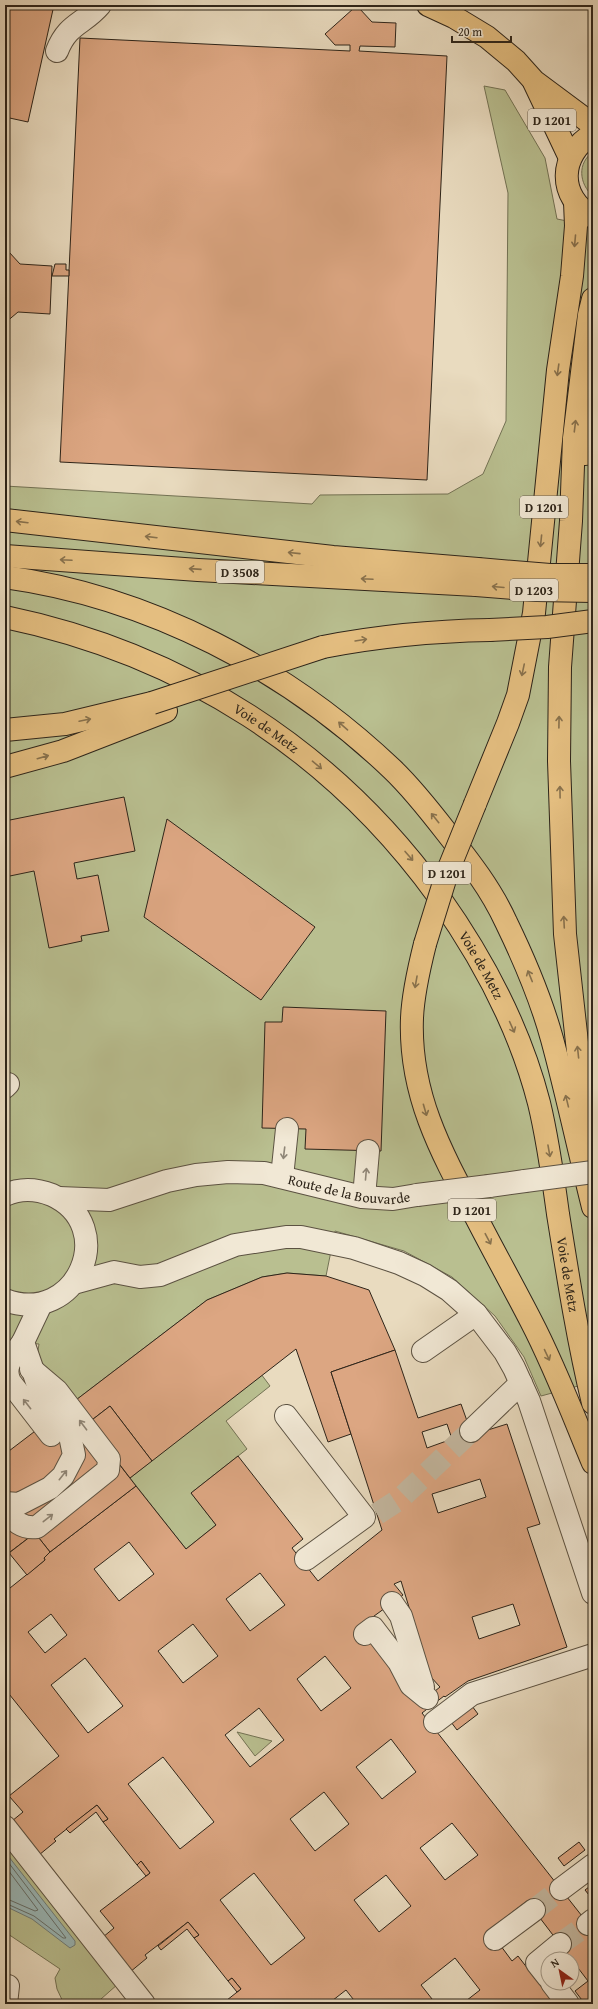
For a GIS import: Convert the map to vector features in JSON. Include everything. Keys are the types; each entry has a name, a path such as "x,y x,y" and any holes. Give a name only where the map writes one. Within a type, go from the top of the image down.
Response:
{"main road":[{"name":"D 1201","path":"428,5 454,17 487,37 516,61 534,81 593,125"},
{"name":"D 1201","path":"534,81 570,158"},
{"path":"593,134 579,144 570,158 567,181 575,202 593,217"},
{"name":"D 1201","path":"575,202 576,226 572,276 558,370 534,613 518,695 447,873 425,944 416,981 412,1018 418,1087 430,1127 533,1326 593,1463"},
{"name":"D 1201","path":"593,299 589,315 574,438 571,521 560,667 559,760 565,934 593,1188"},
{"path":"571,521 593,415"},
{"path":"5,520 333,557 477,577 593,575"},
{"name":"D 3508","path":"5,556 198,570 477,577"},
{"path":"5,576 67,589 118,604 173,624 227,649 278,679 333,718 393,770 432,814 475,868 505,919 532,979 552,1037 593,1207"},
{"name":"D 1203","path":"477,577 537,590 593,591"},
{"path":"5,617 88,639 153,664"},
{"path":"5,766 63,751 159,707 287,658 323,647 434,631 490,630 554,626 593,621"},
{"path":"5,632 68,642 108,651 153,664"},
{"name":"Voie de Metz","path":"153,664 218,696 264,725 324,771 382,826 417,866 460,926 481,961 518,1042 539,1103 549,1149 583,1364 593,1403"},
{"path":"5,730 72,723 159,707"}],"street":[{"path":"57,51 62,38 70,29 91,15 100,5"},
{"path":"282,1177 287,1129"},
{"path":"364,1197 368,1151"},
{"name":"Route de la Bouvarde","path":"59,1198 109,1200 167,1181 196,1175 228,1172 264,1173 364,1197 393,1199 593,1172"},
{"path":"7,1191 28,1190 44,1192 59,1198 76,1214 86,1238 114,1272"},
{"path":"5,1300 28,1306 41,1304 61,1296 74,1283 84,1263 86,1238 109,1200"},
{"path":"74,1283 114,1272 140,1277 160,1274 235,1245 286,1236 301,1237 354,1248 399,1263 425,1275 449,1290 476,1314 505,1352 521,1383 593,1593"},
{"path":"41,1304 23,1342 7,1367 6,1374 10,1382 51,1435"},
{"path":"423,1351 476,1314"},
{"path":"5,1503 19,1504 50,1488 63,1476 74,1455 70,1431 40,1391 31,1369 23,1342"},
{"path":"5,1510 15,1522 28,1528 37,1527 108,1470 109,1460 57,1391 31,1369"},
{"path":"470,1431 521,1383"},
{"path":"286,1416 370,1516 306,1560"},
{"path":"392,1603 401,1616 432,1707"},
{"path":"365,1634 372,1628 399,1662 411,1685 432,1707"},
{"path":"432,1707 593,1655"},
{"path":"5,1826 144,2004"},
{"path":"561,1889 593,1865"},
{"path":"495,1939 534,1910"},
{"path":"552,1951 560,1944"},
{"path":"5,1986 8,1986 6,2004"},
{"path":"558,1991 568,2004"}],"green space":[{"path":"484,86 505,90 545,158 557,219 593,226 593,1382 541,1396 524,1357 495,1316 452,1277 404,1251 335,1231 326,1276 287,1273 262,1277 207,1300 72,1403 37,1357 39,1344 5,1342 5,486 312,504 320,495 448,494 483,474 506,421 508,193"},
{"path":"593,152 593,196 585,186 582,168 584,162"},
{"path":"261,1374 270,1386 226,1421 247,1449 191,1493 216,1525 186,1549 130,1478"},
{"path":"237,1732 272,1741 255,1756"},
{"path":"5,1840 118,1984 101,1999 105,2004 64,2004 57,1989 55,1978 60,1969 5,1933"}],"water":[{"path":"5,1852 75,1941 75,1945 70,1948 32,1919 5,1906"}],"building":[{"path":"5,5 54,5 28,122 5,117"},
{"path":"354,8 359,8 372,22 396,23 395,47 360,46 359,51 447,56 427,480 60,462 80,38 350,51 350,45 335,45 325,34"},
{"path":"9,252 20,264 52,266 50,314 18,312 5,323 5,255"},
{"path":"55,264 66,264 66,270 69,270 69,276 52,276"},
{"path":"124,797 135,851 74,863 77,879 98,875 109,931 81,936 82,941 49,948 34,871 5,877 5,821"},
{"path":"167,819 315,927 261,1000 144,917"},
{"path":"283,1007 386,1011 381,1151 305,1149 306,1129 262,1128 265,1022 282,1022"},
{"path":"287,1273 326,1276 369,1290 395,1350 331,1372 351,1434 328,1442 296,1349 152,1461 110,1406 88,1423 72,1403 207,1300 262,1277"},
{"path":"395,1350 418,1418 461,1404 472,1435 507,1424 540,1524 527,1528 567,1647 468,1681 445,1697 444,1696 422,1713 593,1930 593,2004 585,2004 575,1991 580,1991 580,1987 588,1981 580,1971 580,1951 565,1951 527,1901 489,1930 512,1961 518,1956 540,1985 540,1991 545,1991 555,2004 462,2004 480,1990 455,1958 421,1985 436,2004 357,2004 346,1990 328,2004 222,2004 241,1989 232,1978 228,1981 194,1938 199,1935 188,1922 145,1955 147,1958 130,1972 103,1937 114,1928 100,1911 150,1873 141,1861 137,1865 103,1822 108,1819 97,1805 54,1839 56,1841 39,1855 12,1821 23,1812 9,1796 59,1756 5,1689 5,1592 45,1560 44,1558 50,1552 136,1486 186,1549 216,1525 191,1493 238,1456 303,1539 292,1548 318,1581 382,1530 331,1372","holes":["447,1424 452,1439 427,1448 422,1432","480,1479 486,1497 438,1513 432,1494","129,1542 154,1574 119,1601 94,1569","260,1573 285,1605 250,1631 226,1599","401,1581 430,1676 440,1687 419,1704 359,1627 403,1595 394,1584","513,1604 520,1625 479,1639 472,1617","51,1614 67,1635 45,1653 28,1632","193,1624 218,1656 183,1683 158,1651","325,1656 351,1688 321,1711 297,1679","85,1658 123,1706 88,1733 51,1685","259,1708 284,1740 250,1767 225,1735","391,1739 416,1772 382,1799 356,1767","163,1757 214,1822 180,1849 128,1784","324,1792 349,1824 315,1851 290,1819","452,1823 478,1855 445,1880 420,1848","254,1873 305,1938 271,1965 220,1900","386,1875 411,1906 379,1932 354,1900"]},
{"path":"72,1403 136,1486 50,1552 35,1533 10,1552 5,1546 5,1454"},
{"path":"110,1406 152,1461 130,1478 88,1423"},
{"path":"35,1533 50,1552 44,1558 45,1560 27,1575 9,1553"},
{"path":"5,1546 10,1554 5,1558"},
{"path":"472,1706 478,1714 457,1730 451,1722"},
{"path":"97,1805 108,1819 103,1822 96,1812 70,1833 66,1829"},
{"path":"579,1842 585,1850 564,1866 558,1858"},
{"path":"141,1861 150,1873 146,1876 137,1865"},
{"path":"593,1884 593,1900 585,1890"},
{"path":"188,1922 199,1935 194,1938 187,1929 161,1950 158,1946"},
{"path":"232,1978 241,1989 237,1992 228,1981"}],"tunnel":[{"path":"377,1514 400,1499 471,1431"},
{"path":"534,1910 561,1889"},
{"path":"560,1944 588,1924"}]}
